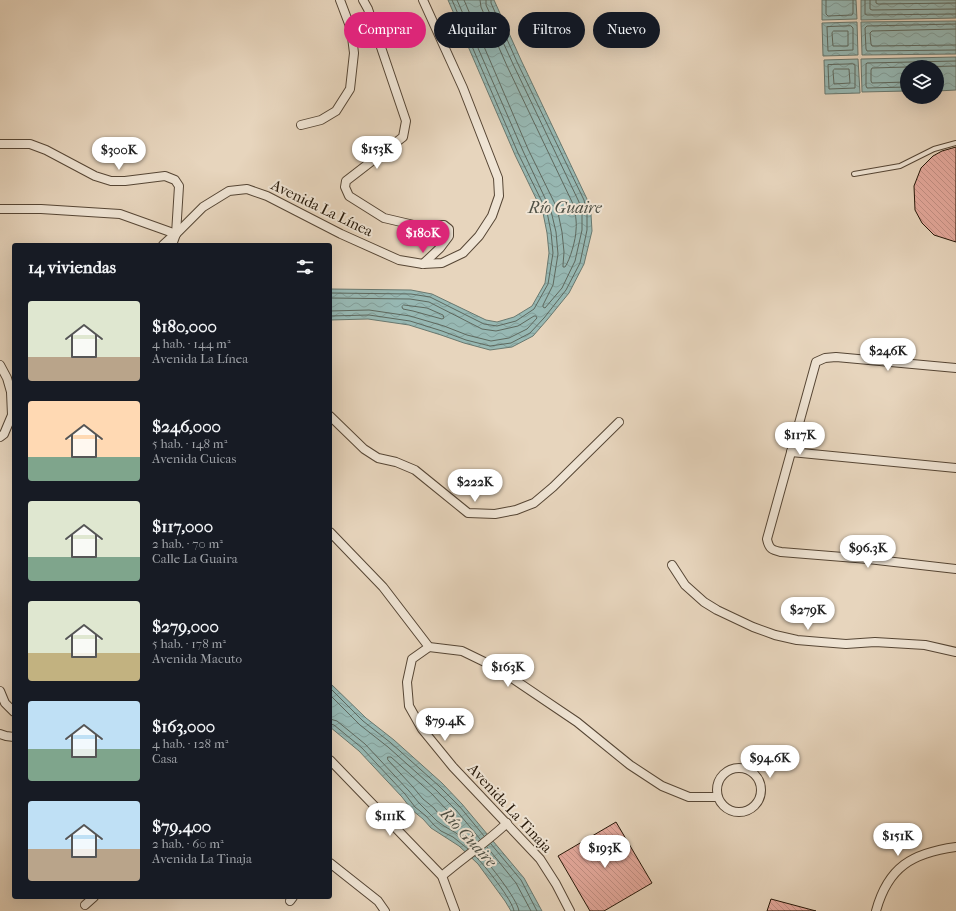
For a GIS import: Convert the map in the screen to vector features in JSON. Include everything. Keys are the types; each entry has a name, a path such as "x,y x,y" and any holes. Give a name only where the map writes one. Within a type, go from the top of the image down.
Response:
{"street":[{"path":"301,125 321,120 336,111 350,89 354,52 351,29 340,0"},
{"path":"363,0 368,9 406,121 403,137 346,181 345,187 349,196 384,218 418,226 444,225 449,229 449,236 440,248 423,264"},
{"name":"Avenida La Línea","path":"173,243 176,234 203,207 229,191 247,190 267,196 341,234 399,260 423,264 442,263 463,253 479,236 492,216 499,196 498,178 463,88 422,0"},
{"path":"0,144 30,144 46,150 95,176 111,181 125,181 165,176 175,180 179,186 176,234 165,243"},
{"path":"0,209 120,214 176,234"},
{"path":"956,368 836,357 825,358 816,362 767,539 768,545 773,550 781,552 868,559 956,569"},
{"path":"0,365 7,378 11,392 12,415 4,434 0,437"},
{"path":"332,418 364,449 378,458 396,462 415,470 468,513 495,514 516,510 534,503 553,487 619,422"},
{"path":"791,452 956,468"},
{"path":"332,534 383,587 429,647 462,651 497,668 577,722 630,765 662,786 689,797 717,796"},
{"path":"672,566 685,585 704,602 747,625 775,635 798,640 846,644 875,642 926,645 956,652"},
{"name":"Avenida La Tinaja","path":"429,647 412,659 407,682 409,706 422,729 453,767 540,859 556,884 570,911"},
{"path":"0,692 5,703 12,710"},
{"path":"0,734 12,737"},
{"path":"332,762 442,876 455,911"},
{"path":"738,767 752,771 760,782 760,796 752,808 739,812 725,808 717,796 717,783 725,772 738,767"},
{"path":"442,876 507,824"},
{"path":"876,911 882,893 893,874 911,859 926,853 956,847"},
{"path":"332,865 378,901 384,911"},
{"path":"85,905 92,899"}],"lane":[{"path":"854,174 900,166 934,150 956,143"}],"water":[{"name":"Río Guaire","path":"448,0 494,0 499,12 453,12"},
{"path":"822,0 856,0 857,19 822,20"},
{"path":"861,0 956,0 956,18 861,20"},
{"path":"956,21 956,54 862,55 861,22"},
{"path":"857,22 858,55 823,56 822,23"},
{"name":"Río Guaire","path":"510,36 587,199 591,214 592,231 584,264 569,293 547,320 533,336 512,347 490,350 409,325 368,319 332,320 332,289 411,290 432,294 486,320 497,322 514,317 532,306 545,283 549,253 543,213 515,155 469,48 510,48"},
{"path":"956,57 956,90 944,91 944,60 900,60 900,91 862,92 861,59"},
{"path":"858,59 860,93 825,94 824,60"},
{"name":"Río Guaire","path":"332,685 366,718 394,740 442,783 462,804 524,878 542,911 511,911 478,864 459,846 431,828 412,810 402,797 359,751 332,729"}],"building":[{"path":"956,147 956,242 934,235 922,223 915,210 914,186 921,168 933,156 942,151"},
{"path":"616,822 652,883 604,911 590,911 558,856"},
{"path":"771,899 816,911 767,911"}]}
